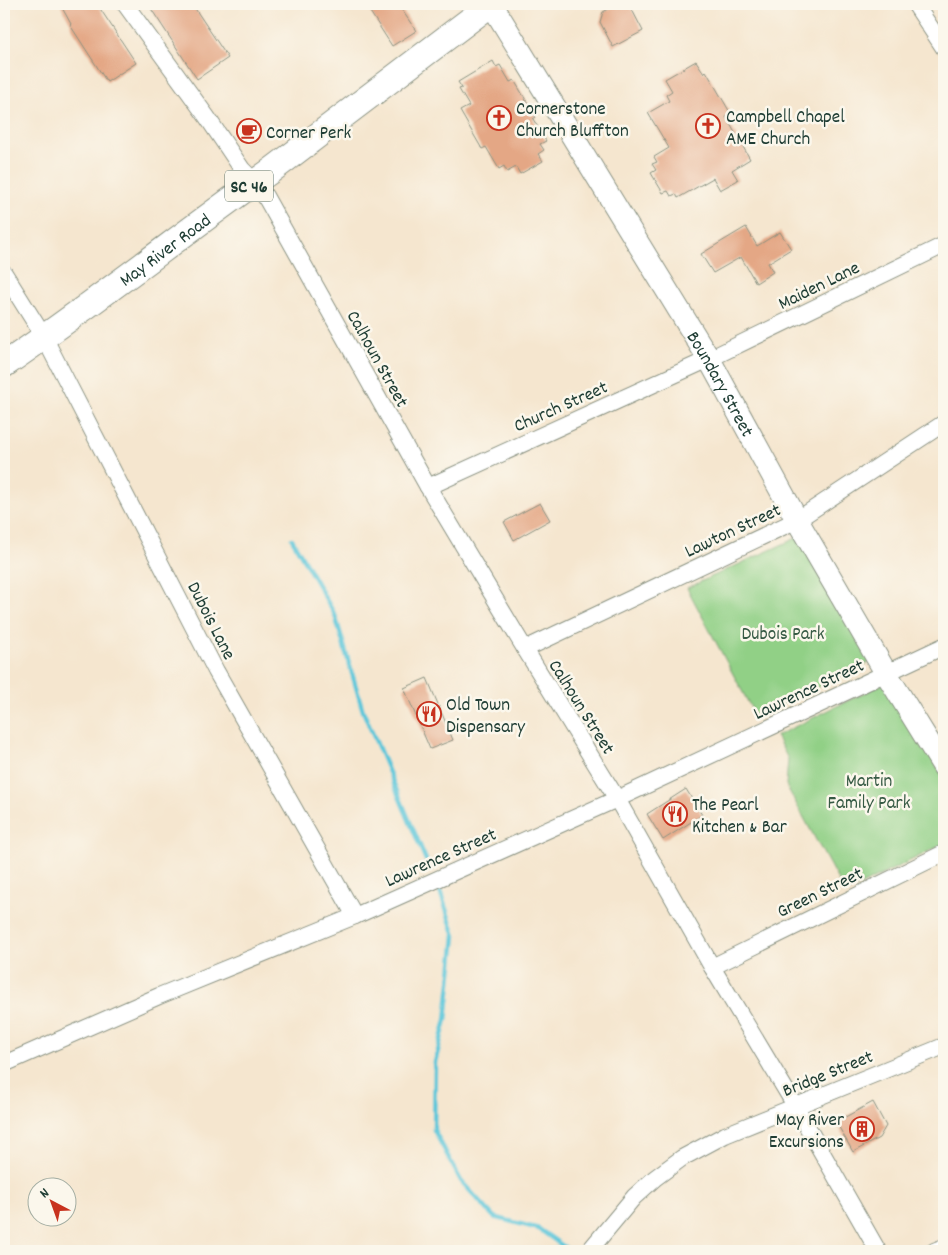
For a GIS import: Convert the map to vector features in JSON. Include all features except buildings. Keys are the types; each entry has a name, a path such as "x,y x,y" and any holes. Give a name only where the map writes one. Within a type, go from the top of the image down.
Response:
{"main road":[{"name":"May River Road","path":"4,365 44,338 255,182 492,4"}],"street":[{"name":"Calhoun Street","path":"125,4 207,116 242,169 265,196 428,487 617,799 712,967 796,1107 878,1251"},
{"name":"Boundary Street","path":"492,4 709,359 797,520 886,673 944,767"},
{"path":"915,4 944,48"},
{"name":"Maiden Lane","path":"709,359 944,245"},
{"name":"Dubois Lane","path":"4,273 44,338 216,671 355,916"},
{"name":"Church Street","path":"428,487 709,359"},
{"name":"Lawton Street","path":"525,649 797,520 944,423"},
{"name":"Lawrence Street","path":"4,1064 158,996 355,916 617,799 944,646"},
{"name":"Green Street","path":"712,967 944,853"},
{"name":"Bridge Street","path":"589,1251 634,1197 655,1178 682,1158 725,1135 944,1046"},
{"path":"934,1251 944,1247"}],"green space":[{"name":"Dubois Park","path":"803,535 872,661 756,717 687,588"},
{"name":"Martin Family Park","path":"886,682 944,778 944,844 845,893 786,785 788,759 776,736"}],"waterway":[{"path":"292,539 335,615 363,711 426,860"},
{"path":"438,885 455,936 446,1020 435,1062 434,1130 461,1181 494,1217 539,1229 570,1251"}],"place":[{"name":"Cornerstone Church Bluffton","path":"499,118"},
{"name":"Campbell Chapel AME Church","path":"708,126"},
{"name":"Corner Perk","path":"249,131"},
{"name":"Old Town Dispensary","path":"429,714"},
{"name":"The Pearl Kitchen & Bar","path":"675,814"},
{"name":"May River Excursions","path":"862,1129"}]}
